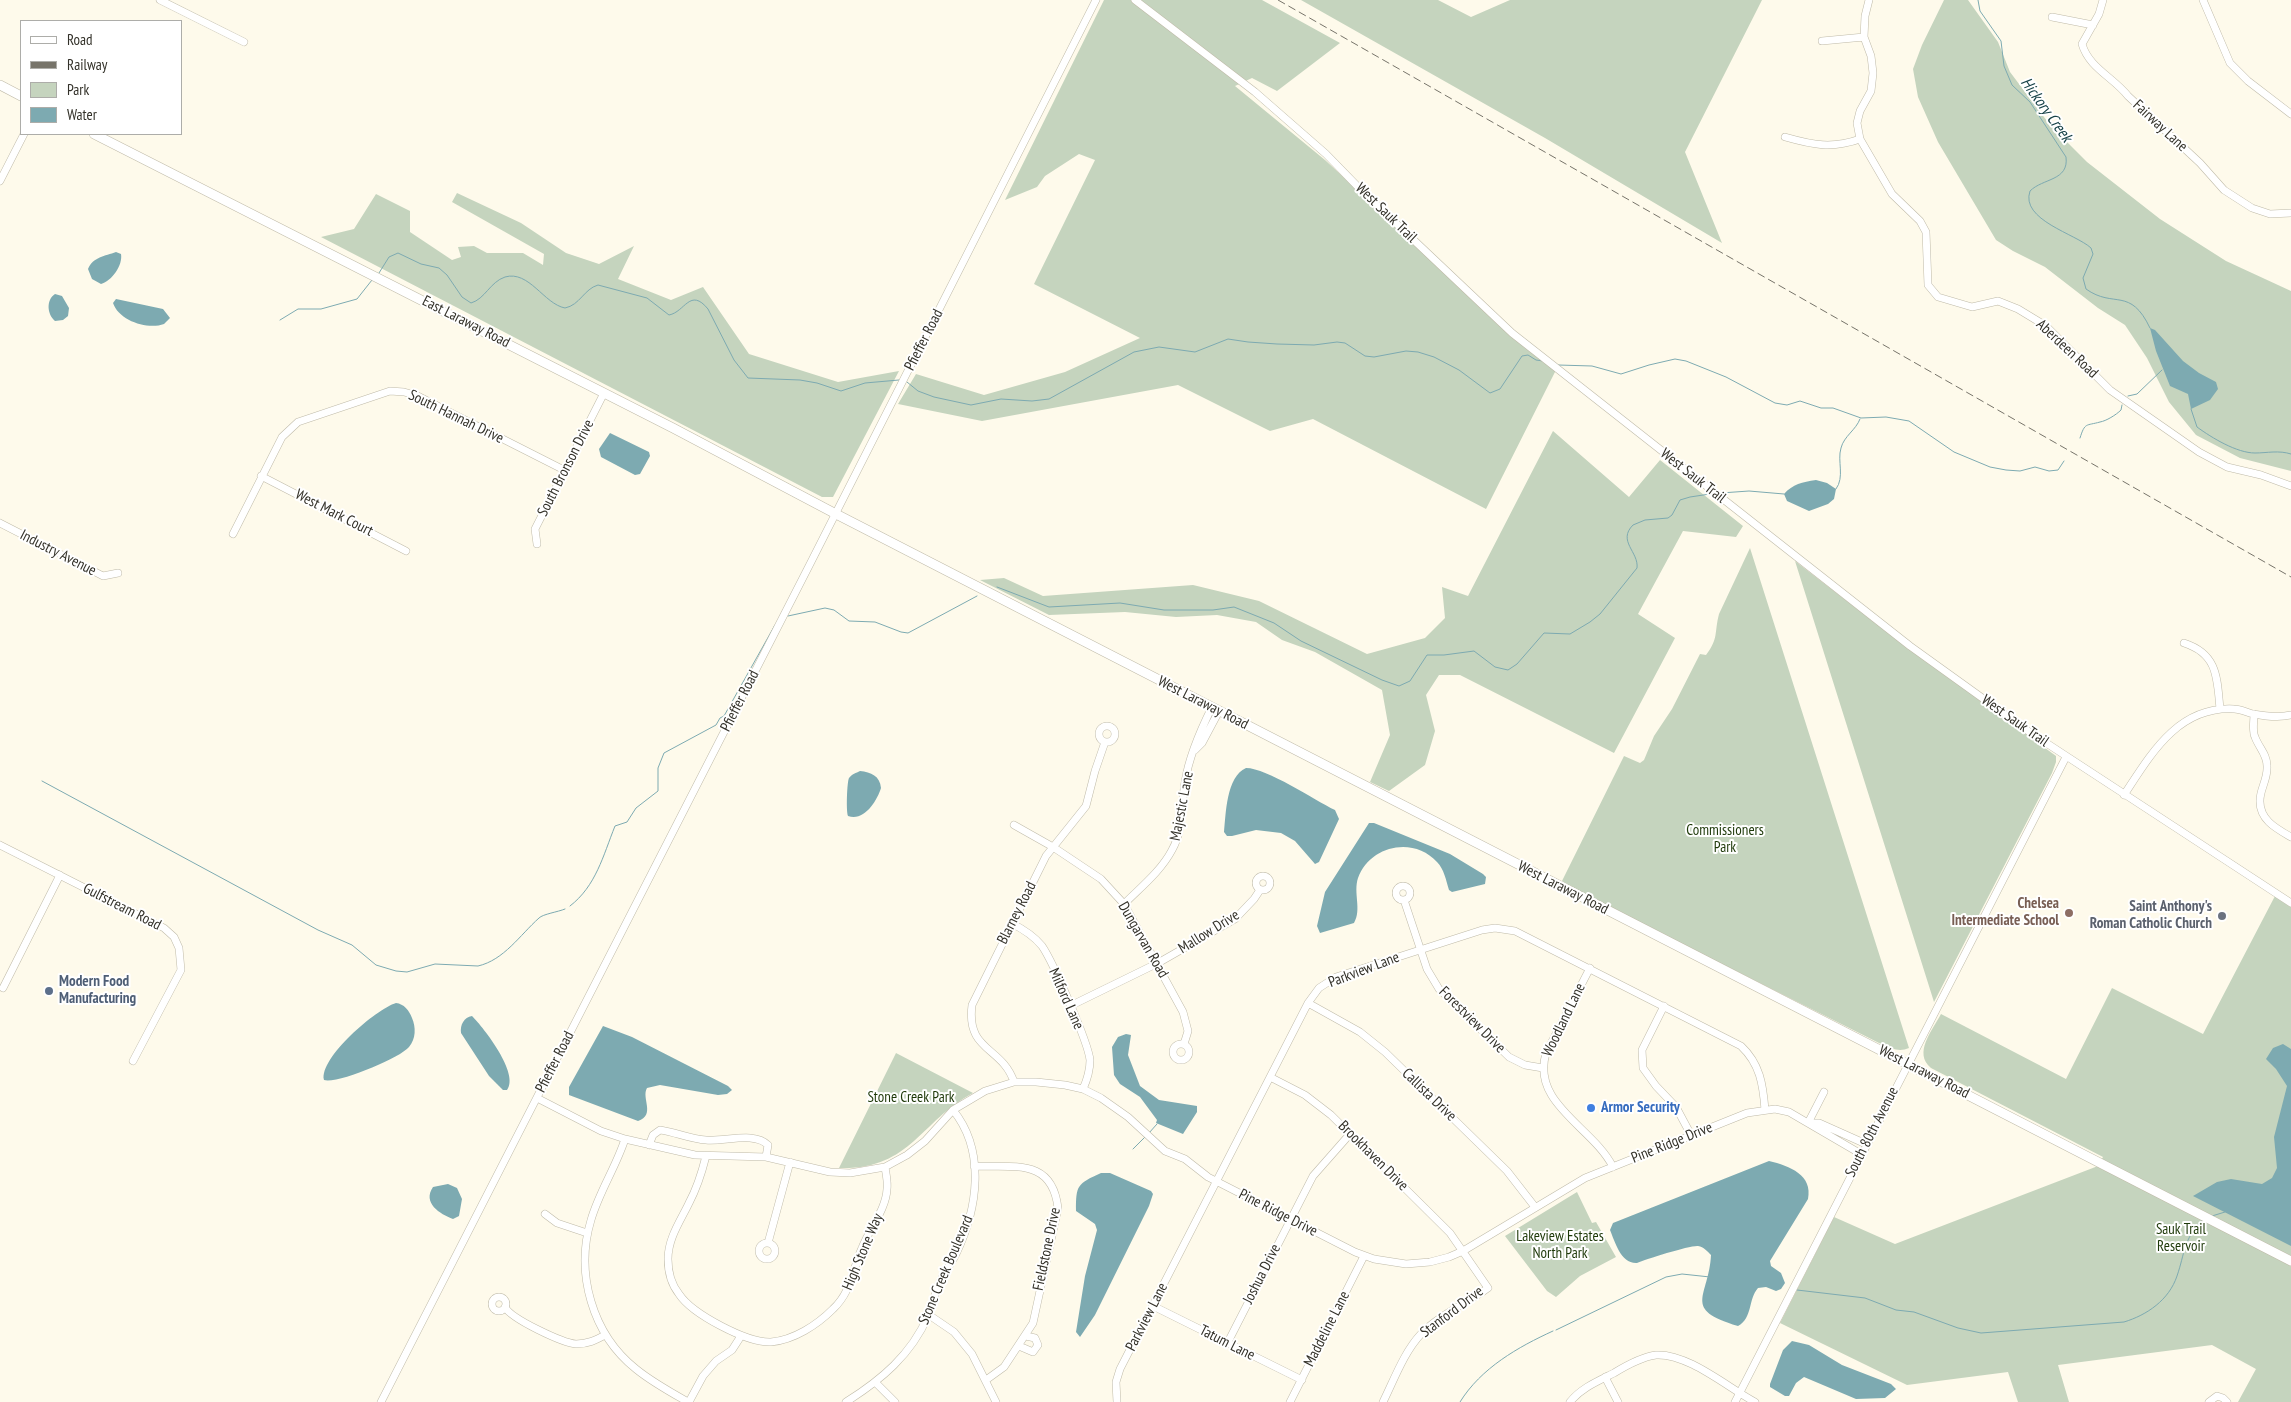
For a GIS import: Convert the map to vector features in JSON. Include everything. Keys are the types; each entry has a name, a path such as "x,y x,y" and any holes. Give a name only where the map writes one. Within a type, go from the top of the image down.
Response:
{"main road":[{"path":"0,86 20,96"},
{"name":"East Laraway Road","path":"96,135 604,393 836,514"},
{"name":"West Laraway Road","path":"836,514 2291,1261"}],"street":[{"path":"160,0 244,42"},
{"name":"Pfieffer Road","path":"381,1402 836,514 1096,0"},
{"name":"West Sauk Trail","path":"1134,0 1255,92 1326,154 1364,193 1512,333 1910,646 2066,757 2291,903"},
{"name":"Aberdeen Road","path":"1869,0 1865,16 1864,37 1871,56 1873,73 1871,91 1860,111 1857,123 1860,139 1892,194 1920,221 1926,232 1928,285 1938,297 1972,308 1998,301 2018,309 2046,326 2110,390 2199,452 2227,467 2261,475 2291,486"},
{"name":"Fairway Lane","path":"2103,0 2100,14 2082,44 2085,54 2092,63 2118,83 2128,96 2200,163 2224,190 2259,210 2270,214 2291,213"},
{"path":"2203,0 2230,63 2248,81 2291,114"},
{"path":"2052,16 2093,26"},
{"path":"1822,41 1864,37"},
{"path":"0,181 23,135"},
{"path":"1785,137 1813,145 1843,145 1860,139"},
{"name":"South Hannah Drive","path":"233,534 282,437 298,422 390,391 418,396 564,470"},
{"name":"South Bronson Drive","path":"537,544 535,529 604,393"},
{"name":"West Mark Court","path":"261,476 406,551"},
{"name":"Industry Avenue","path":"0,523 103,576 118,573"},
{"path":"2184,644 2196,647 2210,659 2216,675 2220,709"},
{"name":"Majestic Lane","path":"1124,904 1159,869 1177,840 1185,781 1195,750 1195,742 1215,709"},
{"path":"2124,795 2151,754 2169,732 2194,717 2220,709 2236,709 2254,714 2291,715"},
{"path":"2254,714 2254,737 2263,750 2268,765 2267,778 2260,800 2262,813 2270,825 2291,837"},
{"name":"Blarney Road","path":"1014,1082 1006,1064 978,1039 972,1026 971,1011 974,999 1011,923 1053,847 1086,806 1094,771 1105,742"},
{"name":"South 80th Avenue","path":"1734,1402 2066,757"},
{"name":"Dungarvan Road","path":"1014,825 1053,847 1101,879 1124,904 1158,963 1186,1018 1188,1031 1184,1044"},
{"name":"Gulfstream Road","path":"0,845 164,928 174,937 179,948 180,970 133,1061"},
{"path":"3,988 60,875"},
{"name":"Mallow Drive","path":"1070,1006 1158,963 1235,919 1260,890"},
{"name":"Forestview Drive","path":"1404,900 1427,969 1439,989 1505,1053 1525,1066 1543,1068"},
{"name":"Milford Lane","path":"1011,923 1026,931 1042,946 1070,1006 1090,1057 1089,1074 1083,1089"},
{"name":"Parkview Lane","path":"1117,1402 1117,1377 1216,1181 1308,1003 1320,988 1336,977 1482,930 1502,928 1521,933 1735,1042 1750,1055 1761,1075 1765,1110"},
{"name":"Woodland Lane","path":"1590,968 1546,1054 1543,1068 1545,1087 1553,1101 1601,1148 1613,1167"},
{"name":"Callista Drive","path":"1308,1003 1360,1032 1385,1052 1507,1171 1535,1207"},
{"path":"1664,1006 1642,1050 1643,1068 1656,1086 1676,1107 1691,1135"},
{"name":"Brookhaven Drive","path":"1270,1077 1315,1101 1450,1232 1463,1251"},
{"name":"Pine Ridge Drive","path":"537,1098 601,1131 649,1145 706,1156 766,1157 839,1173 861,1173 885,1167 916,1148 953,1110 985,1090 1014,1082 1036,1082 1083,1089 1101,1098 1128,1117 1165,1151 1185,1159 1216,1181 1364,1256 1395,1263 1415,1264 1439,1260 1463,1251 1586,1178 1747,1113 1765,1110 1789,1112 1861,1154"},
{"path":"1808,1122 1824,1092"},
{"name":"Stone Creek Boulevard","path":"846,1402 876,1383 896,1365 913,1342 929,1315 938,1285 956,1255 970,1215 974,1166 970,1138 953,1110"},
{"name":"Pine Ridge Drive","path":"1808,1122 1819,1123 1866,1144"},
{"path":"649,1145 653,1135 660,1130 707,1140 754,1138 763,1140 768,1145 766,1157"},
{"name":"Joshua Drive","path":"1228,1342 1315,1172 1350,1134"},
{"path":"625,1139 618,1161 596,1207 587,1233 585,1256 588,1287 592,1307 606,1335 635,1368 688,1402 703,1376 716,1362 732,1350 741,1336"},
{"name":"High Stone Way","path":"706,1156 697,1184 670,1245 668,1259 670,1274 675,1289 684,1301 741,1336 764,1342 786,1339 804,1331 834,1309 848,1292 862,1247 884,1204 887,1189 885,1167"},
{"path":"768,1243 790,1162"},
{"name":"Fieldstone Drive","path":"974,1166 1024,1166 1038,1171 1050,1182 1056,1194 1058,1208 1033,1323 1004,1367 986,1380"},
{"path":"545,1214 557,1223 587,1233"},
{"name":"Stanford Drive","path":"1383,1402 1410,1348 1419,1336 1488,1288 1463,1251"},
{"name":"Maddeline Lane","path":"1290,1402 1364,1256"},
{"name":"Tatum Lane","path":"1153,1306 1302,1380"},
{"path":"505,1307 507,1312 566,1342 589,1343 606,1335"},
{"path":"929,1315 954,1332 972,1354 996,1402"},
{"path":"1019,1346 1033,1352 1038,1345 1036,1338 1026,1336"},
{"path":"1570,1402 1580,1392 1638,1360 1656,1356 1674,1356 1698,1367 1755,1402"},
{"path":"1605,1377 1618,1402"},
{"path":"876,1383 895,1402"},
{"path":"2209,1402 2211,1398 2217,1396 2224,1398 2227,1402"}],"green space":[{"path":"1104,0 1262,0 1340,43 1277,91 1252,78 1235,86 1325,160 1509,330 1556,370 1486,509 1313,419 1270,431 1178,385 982,421 898,404 916,374 984,395 1065,372 1140,338 1034,284 1095,160 1079,154 1045,176 1037,187 1005,200"},
{"path":"1301,0 1438,0 1471,17 1510,0 1762,0 1685,152 1722,243 1545,138"},
{"path":"1944,0 1968,0 1998,42 2010,72 2050,125 2087,162 2160,219 2226,261 2291,291 2291,471 2240,458 2196,435 2169,402 2147,358 2125,325 2098,308 2045,267 1996,240 1938,142 1918,97 1913,69 1922,45"},
{"path":"457,193 521,223 566,253 599,264 634,246 618,279 671,300 703,287 749,354 838,382 899,371 833,497 822,497 321,237 354,229 376,194 410,211 410,232 452,260 461,257 458,247 474,246 487,253 523,253 543,265 544,254 452,202"},
{"path":"1553,431 1629,497 1660,460 1743,526 1736,537 1683,531 1638,614 1675,638 1614,753 1460,675 1439,675 1426,695 1435,731 1425,765 1389,791 1370,782 1390,735 1382,690 1315,652 1282,640 1256,622 1217,615 1176,617 1125,612 1049,615 980,580 1004,578 1043,596 1193,585 1259,601 1367,654 1425,638 1445,618 1442,587 1468,596"},
{"name":"Commissioners Park","path":"1750,548 1909,1048 1906,1049 1896,1050 1883,1045 1569,887 1562,881 1624,756 1640,763 1644,760 1654,736 1672,709 1700,654 1706,655 1710,649 1715,640 1719,614"},
{"path":"1795,561 1896,639 2056,756 2052,773 1934,1002"},
{"name":"Sauk Trail Reservoir","path":"2275,896 2291,906 2291,1402 2238,1402 2256,1369 2212,1345 2058,1365 2069,1402 2018,1402 2008,1372 1907,1385 1780,1323 1834,1217 1895,1244 2098,1166 2103,1157 1931,1068 1926,1062 1924,1049 1929,1035 1941,1014 2066,1079 2112,988 2203,1034"},
{"name":"Stone Creek Park","path":"896,1053 973,1093 939,1117 899,1153 883,1161 863,1167 839,1168"},
{"name":"Lakeview Estates North Park","path":"1577,1192 1592,1223 1596,1222 1616,1257 1580,1276 1556,1297 1547,1291 1505,1236"}],"water":[{"path":"116,252 121,254 121,258 113,276 101,284 92,279 88,269 90,265 100,258"},
{"path":"55,294 62,296 69,308 68,316 63,320 55,321 50,315 49,303"},
{"path":"116,299 163,309 170,318 164,324 157,326 142,325 121,315 113,303"},
{"path":"2150,328 2155,330 2183,361 2199,373 2216,382 2218,389 2210,400 2191,409 2188,394 2170,386 2156,351"},
{"path":"610,433 649,452 650,456 640,474 635,475 601,457 599,449"},
{"path":"1816,480 1827,483 1836,489 1834,499 1828,504 1809,511 1787,501 1784,494 1791,488"},
{"path":"1246,768 1266,773 1335,810 1339,819 1319,862 1315,864 1295,841 1281,833 1256,830 1227,836 1224,832 1228,797 1234,779"},
{"path":"860,771 874,775 879,780 881,788 869,809 859,816 848,816 848,781 851,776"},
{"path":"1369,823 1374,823 1450,854 1483,874 1486,877 1485,884 1452,892 1449,890 1441,868 1427,854 1417,849 1393,848 1372,858 1358,878 1356,889 1357,912 1354,923 1320,933 1317,926 1325,892"},
{"path":"396,1003 406,1008 413,1022 415,1029 414,1037 409,1047 394,1057 368,1069 342,1078 324,1080 325,1071 330,1060 339,1048 363,1024"},
{"path":"472,1016 492,1040 505,1063 510,1083 507,1090 503,1090 489,1076 461,1033 463,1022"},
{"path":"603,1026 632,1037 728,1086 732,1090 727,1094 718,1095 660,1085 647,1088 646,1115 638,1121 569,1095 569,1087"},
{"path":"1126,1034 1131,1035 1128,1055 1140,1086 1159,1100 1197,1106 1197,1112 1183,1134 1156,1123 1157,1120 1140,1097 1120,1084 1114,1075 1112,1047 1118,1037"},
{"name":"Sauk Trail Reservoir","path":"2283,1044 2291,1049 2291,1246 2193,1196 2217,1182 2231,1179 2262,1184 2272,1178 2277,1168 2274,1137 2287,1086 2276,1069 2266,1059 2273,1048"},
{"path":"1769,1161 1798,1173 1807,1184 1809,1191 1808,1199 1770,1261 1771,1266 1781,1273 1785,1283 1781,1289 1776,1291 1766,1287 1758,1288 1746,1318 1738,1326 1709,1314 1704,1307 1702,1300 1711,1255 1704,1248 1698,1246 1687,1248 1637,1263 1627,1260 1619,1251 1610,1230 1613,1223"},
{"path":"1101,1173 1110,1173 1151,1191 1153,1194 1149,1206 1095,1315 1080,1337 1076,1332 1085,1276 1097,1230 1095,1224 1076,1211 1077,1196 1078,1190 1083,1183"},
{"path":"448,1184 457,1188 462,1199 459,1216 453,1219 438,1211 431,1203 430,1198 433,1187"},
{"path":"1792,1341 1809,1345 1842,1365 1891,1384 1896,1389 1885,1398 1856,1399 1804,1377 1796,1383 1789,1396 1785,1396 1770,1387 1770,1384 1783,1350"}],"waterway":[{"name":"Hickory Creek","path":"1978,0 1980,11 2001,41 2004,66 2012,85 2030,102 2066,157 2066,165 2059,175 2030,191 2029,201 2033,210 2051,225 2091,248 2093,254 2083,278 2086,289 2105,298 2128,302 2143,315 2150,328"},
{"path":"379,273 389,257 398,253 421,264 439,268 447,275 462,297 471,303 480,298 500,279 514,276 522,278 557,305 565,308 575,304 589,290 598,285 647,298 669,315 675,313 692,300 697,300 708,309 734,360 748,378 800,380 817,383 841,391 865,383 899,380"},
{"path":"280,320 298,309 321,309 357,299 372,280"},
{"path":"907,382 918,391 934,397 971,405 1001,399 1032,401 1049,399 1134,352 1159,347 1195,352 1228,339 1277,344 1314,345 1337,342 1345,343 1365,356 1374,357 1406,351 1418,352 1434,357 1459,370 1490,393 1500,389 1522,356 1528,355 1536,360 1543,361"},
{"path":"1558,365 1592,366 1621,374 1675,359 1686,361 1726,377 1775,403 1787,405 1800,401 1821,408 1833,408 1861,418 1886,417 1909,421 1954,452 1990,467 2020,471 2035,467 2049,471 2058,470 2064,461"},
{"path":"2128,396 2137,394 2162,370"},
{"path":"2080,438 2085,427 2111,418 2121,410 2122,405"},
{"name":"Hickory Creek","path":"2191,409 2197,427 2233,448 2255,453 2278,452 2291,454"},
{"path":"1836,489 1840,479 1841,448 1860,419"},
{"path":"1721,493 1749,491 1784,494"},
{"path":"997,587 1049,607 1120,603 1164,610 1213,610 1234,607 1274,623 1301,641 1382,680 1399,686 1410,681 1427,655 1474,651 1495,667 1508,670 1517,664 1544,633 1570,634 1590,622 1600,614 1637,568 1637,562 1627,536 1633,525 1645,520 1668,518 1672,515 1680,500 1710,494"},
{"path":"788,616 825,608 834,610 849,621 875,622 908,633 977,596"},
{"path":"570,906 579,898 598,870 615,826 627,822 636,808 658,791 658,768 664,753 716,725 720,718 724,716 775,625"},
{"path":"42,781 318,930 352,945 376,965 396,971 407,972 435,964 478,966 487,963 504,953 541,917 565,909"},
{"path":"1149,1133 1157,1124"},
{"path":"1133,1149 1145,1137"},
{"path":"2212,1216 2225,1212"},
{"path":"1797,1290 1865,1298 1896,1310 1914,1312 1958,1328 1981,1333 2124,1322 2149,1311 2169,1292 2177,1276 2188,1240 2202,1220"},
{"path":"1556,1330 1666,1277 1682,1274 1710,1277"},
{"path":"1460,1402 1478,1379 1489,1369 1527,1344 1553,1331"}],"railway":[{"path":"1278,0 2291,577"}],"place":[{"name":"Chelsea Intermediate School","path":"2069,913"},
{"name":"Saint Anthony's Roman Catholic Church","path":"2222,916"},
{"name":"Modern Food Manufacturing","path":"49,991"},
{"name":"Armor Security","path":"1591,1108"}]}
